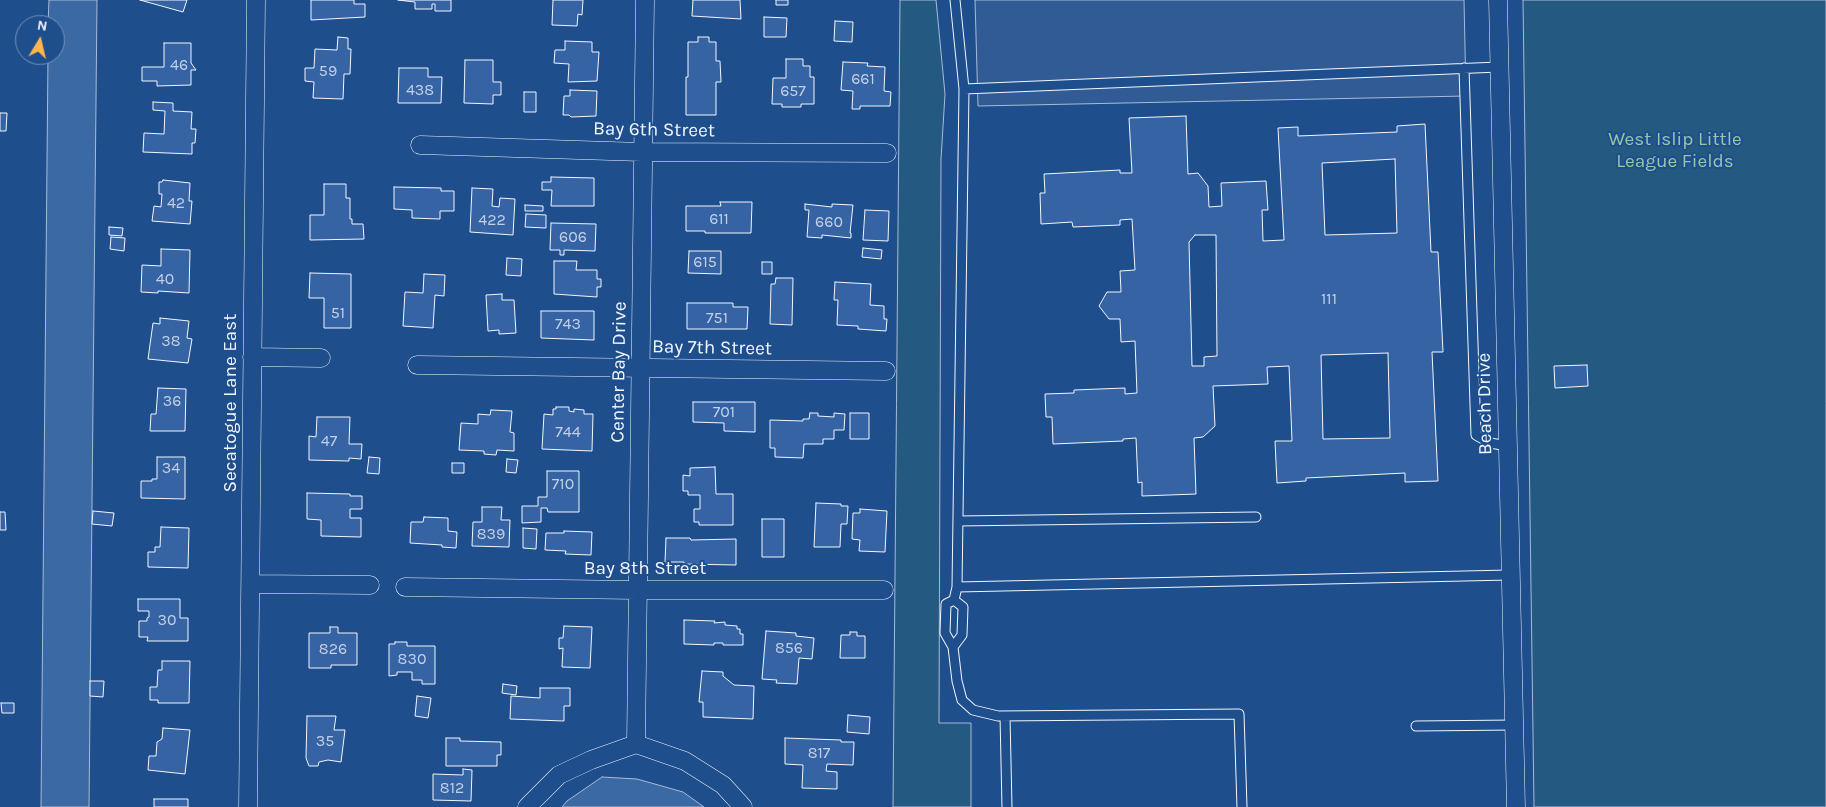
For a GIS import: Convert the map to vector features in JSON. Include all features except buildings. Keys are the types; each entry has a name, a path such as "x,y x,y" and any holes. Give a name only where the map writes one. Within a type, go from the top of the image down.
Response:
{"street":[{"name":"Secatogue Lane East","path":"248,807 256,0"},
{"name":"Center Bay Drive","path":"636,744 644,0"},
{"name":"Beach Drive","path":"1498,0 1516,807"},
{"name":"Bay 6th Street","path":"420,145 642,152 888,153"},
{"path":"252,357 321,358"},
{"name":"Bay 7th Street","path":"417,365 886,371"},
{"path":"251,584 370,586"},
{"name":"Bay 8th Street","path":"404,587 637,590 884,590"},
{"path":"1515,725 1529,807"},
{"path":"527,807 559,775 591,760 636,744 685,761 723,786 743,807"}],"lane":[{"path":"954,600 957,587 964,89 955,0"},
{"path":"964,89 1499,67"},
{"path":"1464,68 1476,435 1490,443 1508,446"},
{"path":"958,522 1256,517"},
{"path":"957,587 1510,575"},
{"path":"954,600 946,604 945,633 953,646 957,681 962,700 973,710 1005,716 1239,714 1242,807"},
{"path":"953,646 962,636 962,606 954,600"},
{"path":"1005,716 1007,807"},
{"path":"1416,726 1515,725"}],"green space":[{"path":"900,0 936,0 945,94 941,159 939,723 971,723 971,807 893,807"},
{"name":"West Islip Little League Fields","path":"1523,0 1826,0 1826,807 1534,807"}],"shaded area":[{"path":"49,0 97,0 89,807 41,807 48,65 65,65 65,15 48,15"},
{"path":"975,0 1464,0 1466,96 978,106"},
{"path":"602,777 637,779 683,792 704,807 562,807 567,801"}]}
